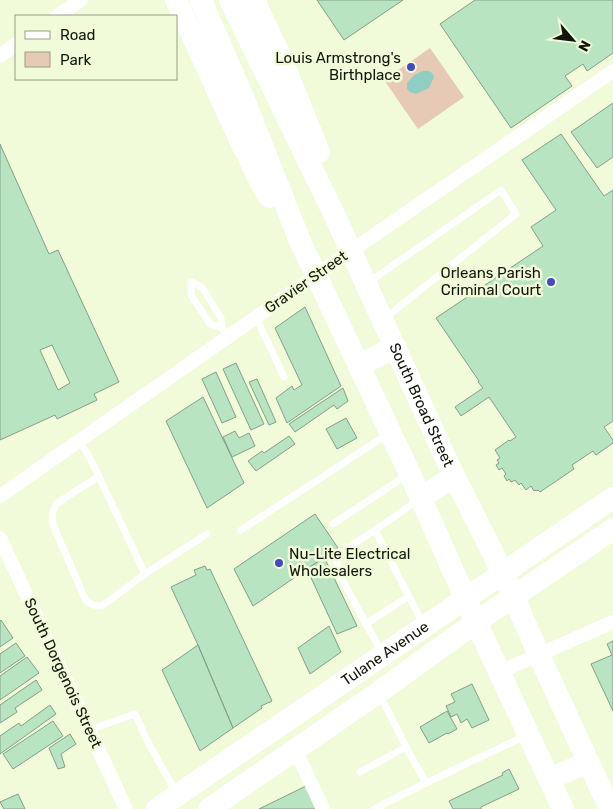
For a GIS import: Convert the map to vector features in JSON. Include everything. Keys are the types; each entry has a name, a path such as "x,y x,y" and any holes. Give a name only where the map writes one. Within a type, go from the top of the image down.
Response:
{"main road":[{"path":"176,0 263,187 316,275"},
{"path":"201,0 243,97 300,241 410,474 563,809"},
{"name":"South Broad Street","path":"230,0 351,250 454,476 503,573 610,809"},
{"path":"254,0 284,65 318,149 351,250"},
{"path":"359,365 396,348"},
{"path":"420,499 454,476"},
{"name":"Tulane Avenue","path":"157,809 613,498"},
{"name":"Tulane Avenue","path":"209,809 379,692 476,622 613,530"},
{"path":"549,779 588,762"}],"street":[{"path":"58,15 80,0"},
{"path":"0,56 15,45"},
{"name":"Gravier Street","path":"0,496 225,333 256,317 613,71"},
{"name":"South Dorgenois Street","path":"0,538 126,809"},
{"path":"499,672 613,622"},
{"path":"295,750 323,809"}],"lane":[{"path":"366,284 501,190 516,214 383,320"},
{"path":"191,282 202,287 221,318 225,333 210,324 190,295 191,282"},
{"path":"256,317 284,377"},
{"path":"241,530 390,432"},
{"path":"79,440 92,460 145,574"},
{"path":"333,524 410,474"},
{"path":"99,476 56,504 52,514 52,525 86,601 93,605 102,606 145,574 207,534"},
{"path":"383,654 340,575 337,562 344,552 420,499"},
{"path":"375,530 424,627"},
{"path":"366,624 409,596"},
{"path":"379,692 426,783"},
{"path":"89,730 134,714 177,795"},
{"path":"374,809 528,734"},
{"path":"360,772 406,747"}],"green space":[{"path":"430,48 464,97 418,129 384,80"}],"water":[{"path":"424,71 430,72 434,77 429,88 416,94 410,92 407,89 407,83 416,74"}],"building":[{"path":"317,0 403,0 344,40"},
{"path":"475,0 613,0 613,53 587,71 583,64 565,76 572,86 511,128 440,24"},
{"path":"613,103 613,157 597,168 571,132"},
{"name":"Orleans Parish Criminal Court","path":"561,134 604,196 613,190 613,421 604,427 613,443 596,455 593,451 572,465 574,469 540,492 538,490 534,491 531,486 526,490 521,483 519,485 515,480 511,482 509,479 507,481 504,476 506,474 502,468 499,470 496,465 499,463 497,460 500,458 495,450 516,437 489,397 461,416 455,407 483,388 436,318 543,246 531,227 556,210 522,160"},
{"path":"0,144 49,254 58,250 119,382 94,394 97,400 57,419 55,415 0,440","holes":["52,345 70,383 58,390 40,350"]},
{"path":"305,307 341,386 287,423 276,398 292,386 294,390 302,385 275,328"},
{"path":"236,363 264,424 251,430 223,369"},
{"path":"216,372 236,417 222,423 202,379"},
{"path":"257,379 276,422 269,425 249,382"},
{"path":"343,388 348,401 337,409 334,405 295,432 289,424"},
{"path":"203,397 244,483 207,508 166,421"},
{"path":"346,418 357,438 337,449 326,429"},
{"path":"235,431 239,438 249,433 255,446 232,457 223,437"},
{"path":"289,436 295,444 256,471 248,461"},
{"name":"Nu-Lite Electrical Wholesalers","path":"315,514 338,548 253,606 234,569"},
{"path":"324,557 357,626 337,634 307,569"},
{"path":"205,566 207,570 210,569 272,701 261,706 262,708 233,728 171,587 196,575 194,570"},
{"path":"0,621 13,638 0,647"},
{"path":"329,626 341,652 310,674 298,648"},
{"path":"613,641 613,711 591,664 612,655 607,644"},
{"path":"16,643 25,656 0,673 0,654"},
{"path":"198,645 233,728 200,751 162,670"},
{"path":"27,657 39,673 0,700 0,676"},
{"path":"36,680 42,690 15,708 17,712 0,723 0,705"},
{"path":"472,684 489,720 472,728 467,719 461,723 457,714 451,717 446,706 455,702 451,694"},
{"path":"50,705 56,714 0,754 0,736 19,723 21,726"},
{"path":"447,711 457,729 429,743 420,727"},
{"path":"53,721 63,736 13,769 3,754"},
{"path":"70,734 76,744 61,754 65,767 58,769 49,748"},
{"path":"509,769 519,789 481,807 481,809 453,809 449,801 503,775 502,773"},
{"path":"306,786 317,809 259,809"},
{"path":"18,794 25,809 4,809 0,802"}],"place":[{"name":"Louis Armstrong's Birthplace","path":"411,67"},
{"name":"Orleans Parish Criminal Court","path":"551,282"},
{"name":"Nu-Lite Electrical Wholesalers","path":"279,563"}]}
